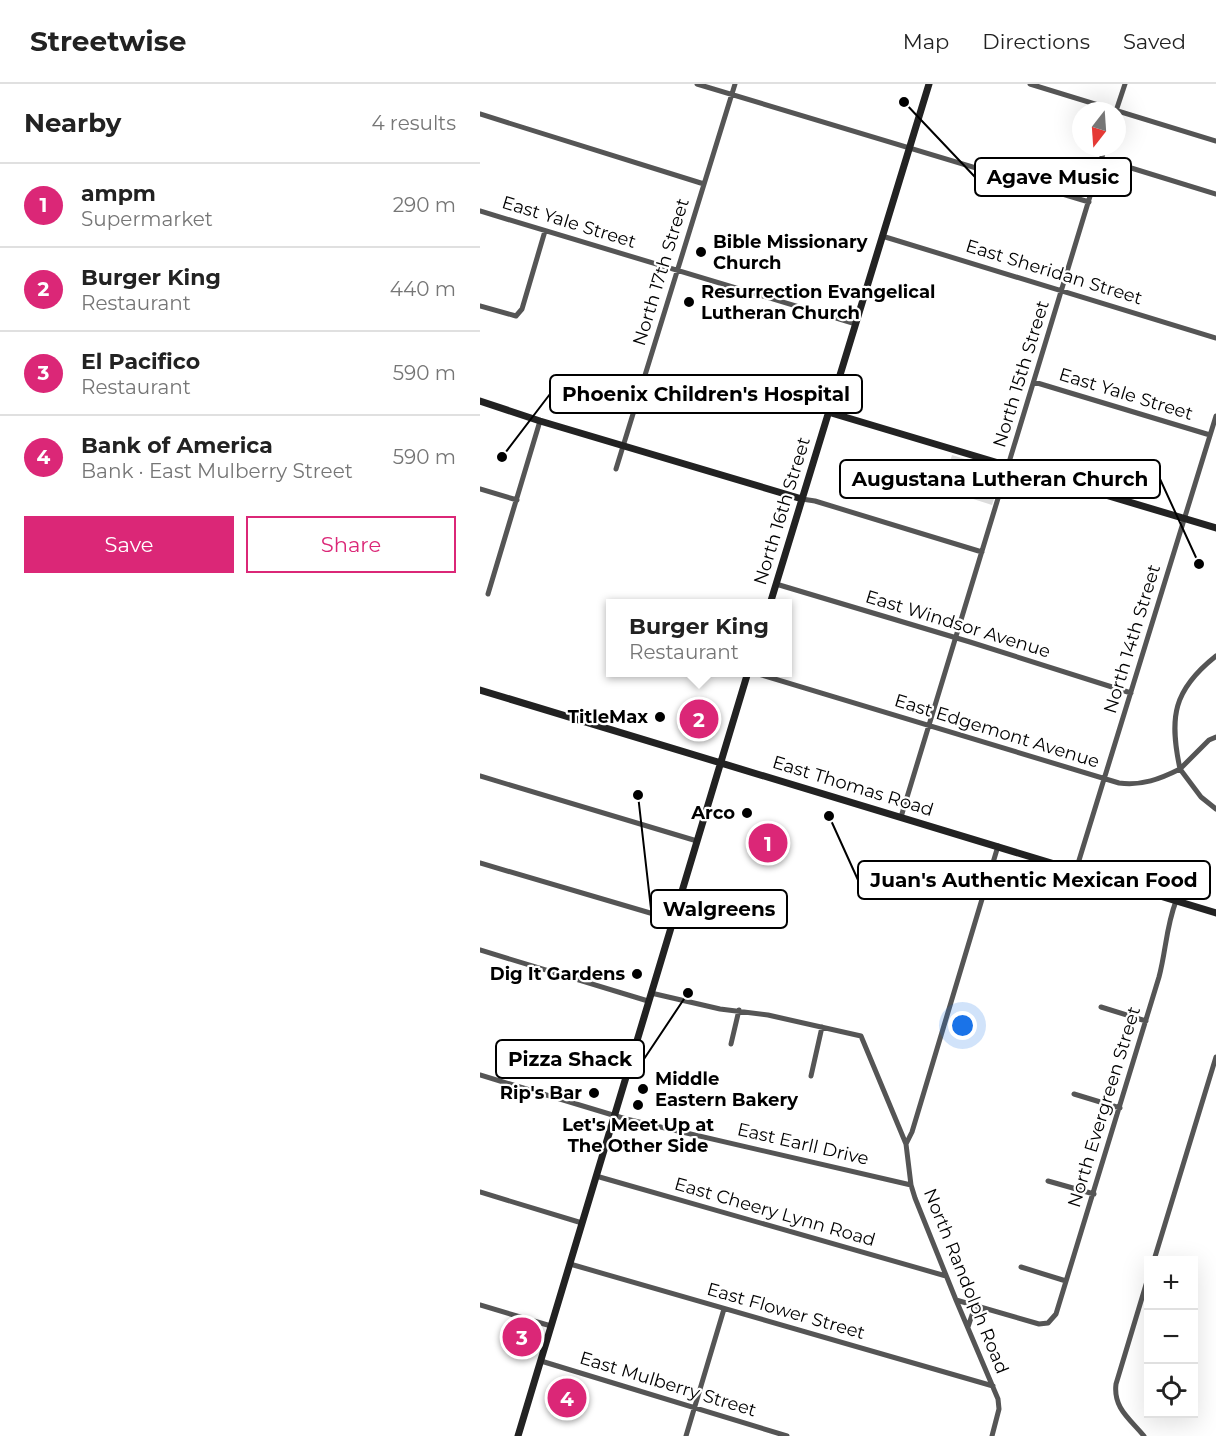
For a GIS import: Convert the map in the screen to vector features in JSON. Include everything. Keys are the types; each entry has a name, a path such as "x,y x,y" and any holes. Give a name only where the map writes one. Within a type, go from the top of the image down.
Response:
{"main road":[{"name":"North 16th Street","path":"771,599 929,84"},
{"path":"480,401 802,499"},
{"path":"828,412 1216,528"},
{"path":"518,1436 720,761 748,677"},
{"name":"East Thomas Road","path":"480,690 1216,913"}],"street":[{"path":"697,84 1089,202"},
{"name":"North 17th Street","path":"616,469 735,84"},
{"path":"1030,84 1087,102"},
{"path":"1119,102 1125,84"},
{"path":"480,114 704,184"},
{"path":"1126,114 1216,141"},
{"name":"North 15th Street","path":"901,817 1103,156"},
{"path":"1102,159 1216,194"},
{"name":"East Yale Street","path":"480,211 856,324"},
{"path":"480,306 516,316 522,309 545,231"},
{"name":"East Sheridan Street","path":"882,236 1216,338"},
{"name":"East Yale Street","path":"1034,382 1210,435"},
{"name":"North 14th Street","path":"1076,870 1216,416"},
{"path":"488,594 540,421"},
{"path":"480,489 517,500"},
{"path":"802,499 982,552"},
{"name":"East Windsor Avenue","path":"776,584 1131,693"},
{"path":"1216,656 1189,681 1179,701 1175,719 1175,740 1180,769 1201,797 1216,809"},
{"name":"East Edgemont Avenue","path":"766,677 1104,779 1134,784 1162,778 1180,769"},
{"path":"1180,769 1209,740 1216,737"},
{"path":"480,776 697,841"},
{"path":"906,1143 912,1132 999,846"},
{"path":"480,863 674,920"},
{"name":"North Evergreen Street","path":"983,1309 1039,1324 1053,1319 1059,1308 1162,968 1166,952 1167,929 1176,901"},
{"path":"480,950 648,1001"},
{"path":"651,993 704,1006 739,1010 822,1027 811,1076"},
{"path":"1101,1007 1146,1021"},
{"path":"731,1044 739,1010"},
{"name":"North Randolph Road","path":"822,1027 861,1036 906,1143 911,1185 946,1276 993,1386 999,1410 992,1436"},
{"path":"1155,1256 1216,1057"},
{"name":"East Earll Drive","path":"480,1075 615,1115 911,1185"},
{"path":"1074,1094 1120,1108"},
{"name":"East Cheery Lynn Road","path":"596,1176 946,1276"},
{"path":"1048,1180 1094,1194"},
{"path":"480,1192 582,1223"},
{"name":"East Flower Street","path":"570,1264 993,1386"},
{"path":"1021,1267 1066,1281"},
{"path":"1144,1294 1114,1397 1119,1407 1144,1436"},
{"path":"956,1300 983,1309"},
{"path":"480,1305 551,1326"},
{"path":"686,1436 724,1309"},
{"path":"968,1329 972,1315 983,1309"},
{"name":"East Mulberry Street","path":"540,1361 786,1436"}],"shaded area":[{"path":"952,455 1000,470 1002,474 992,505 942,489"}],"place":[{"name":"Agave Music","path":"904,102"},
{"name":"Bible Missionary Church","path":"701,252"},
{"name":"Resurrection Evangelical Lutheran Church","path":"689,302"},
{"name":"Phoenix Children's Hospital","path":"502,457"},
{"name":"Augustana Lutheran Church","path":"1199,564"},
{"name":"TitleMax","path":"660,717"},
{"name":"Burger King","path":"699,719"},
{"name":"Walgreens","path":"638,795"},
{"name":"Arco","path":"747,813"},
{"name":"Juan's Authentic Mexican Food","path":"829,816"},
{"name":"ampm","path":"768,843"},
{"name":"Dig It Gardens","path":"637,974"},
{"name":"Pizza Shack","path":"688,993"},
{"name":"Middle Eastern Bakery","path":"643,1089"},
{"name":"Rip's Bar","path":"594,1093"},
{"name":"Let's Meet Up at The Other Side","path":"638,1105"},
{"name":"El Pacifico","path":"522,1337"},
{"name":"Bank of America","path":"567,1398"}]}
